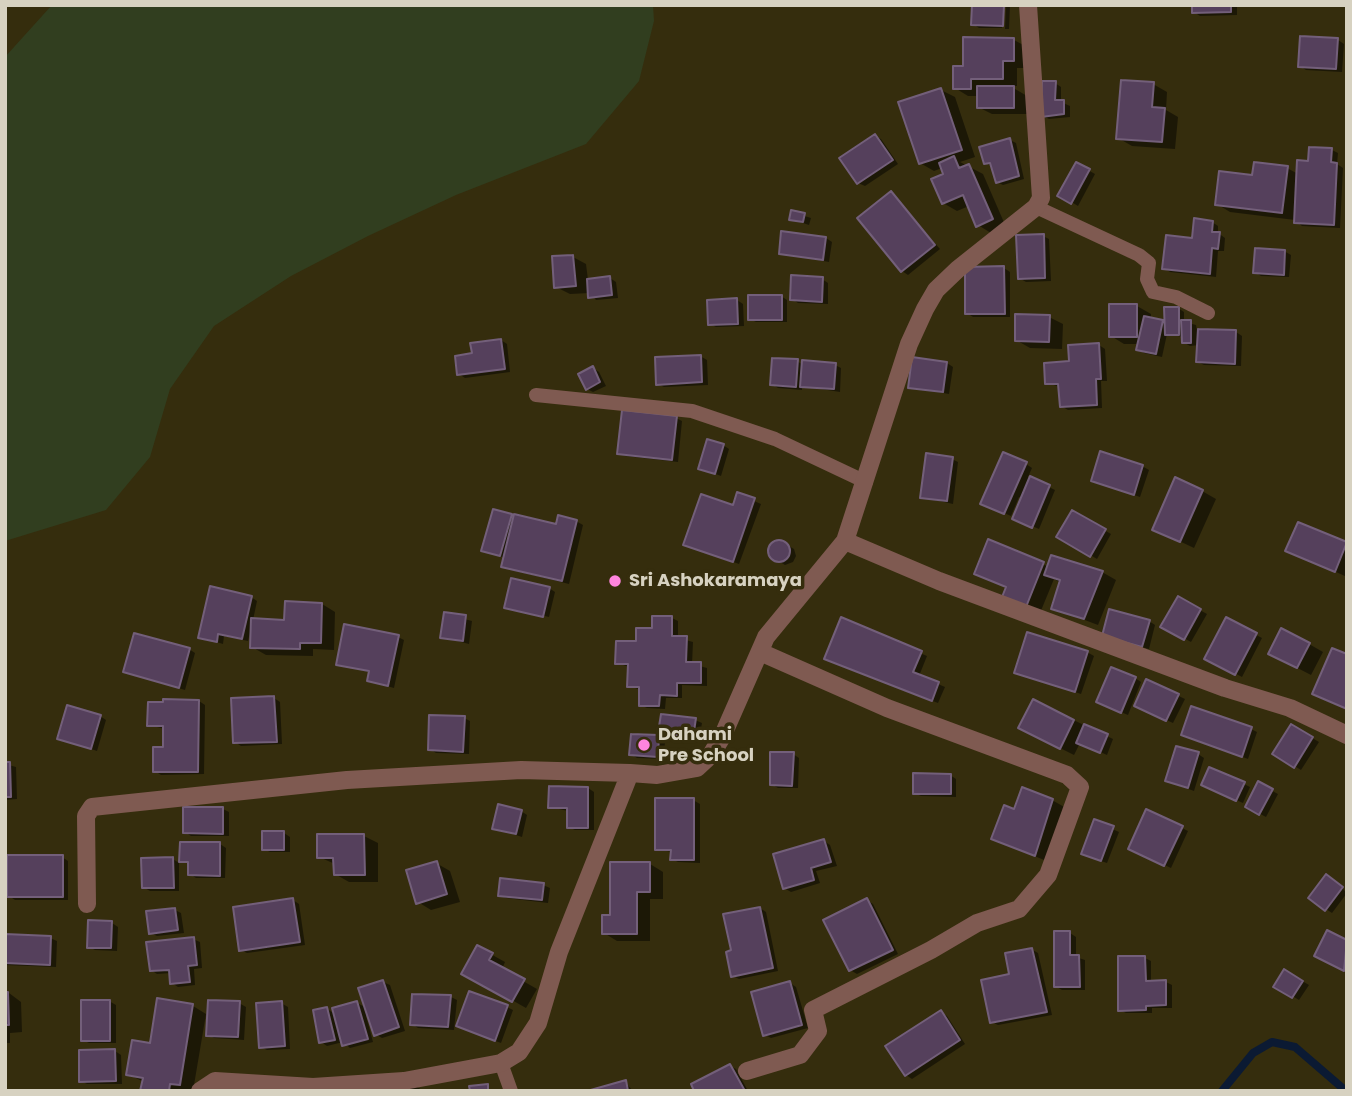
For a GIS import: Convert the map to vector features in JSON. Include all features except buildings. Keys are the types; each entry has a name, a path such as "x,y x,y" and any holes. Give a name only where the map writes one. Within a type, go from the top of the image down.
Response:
{"street":[{"path":"87,904 86,816 92,807 360,779 521,770 657,775 697,768 711,755 776,623 845,541 909,344 936,290 958,269 1036,207 1042,189 1032,92 1028,5"},
{"path":"845,541 939,582 1225,688 1290,708 1347,735"},
{"path":"747,1072 800,1055 817,1031 813,1010 931,950 977,923 1019,909 1048,875 1080,787 1067,775 887,708 760,652"},
{"path":"200,1091 215,1081 313,1087 404,1081 501,1063 519,1052 538,1023 559,951 630,773"}],"lane":[{"path":"1036,207 1139,255 1149,263 1147,279 1153,292 1176,297 1208,313"},
{"path":"537,395 692,411 775,439 866,482"},
{"path":"501,1063 511,1091"}],"green space":[{"path":"52,5 653,5 654,21 639,81 586,144 456,195 368,236 291,276 214,326 170,389 150,457 106,510 5,541 5,57"}],"waterway":[{"path":"1222,1091 1253,1053 1272,1042 1295,1047 1346,1091"}],"place":[{"name":"Sri Ashokaramaya","path":"615,581"},
{"name":"Dahami Pre School","path":"644,745"}]}
